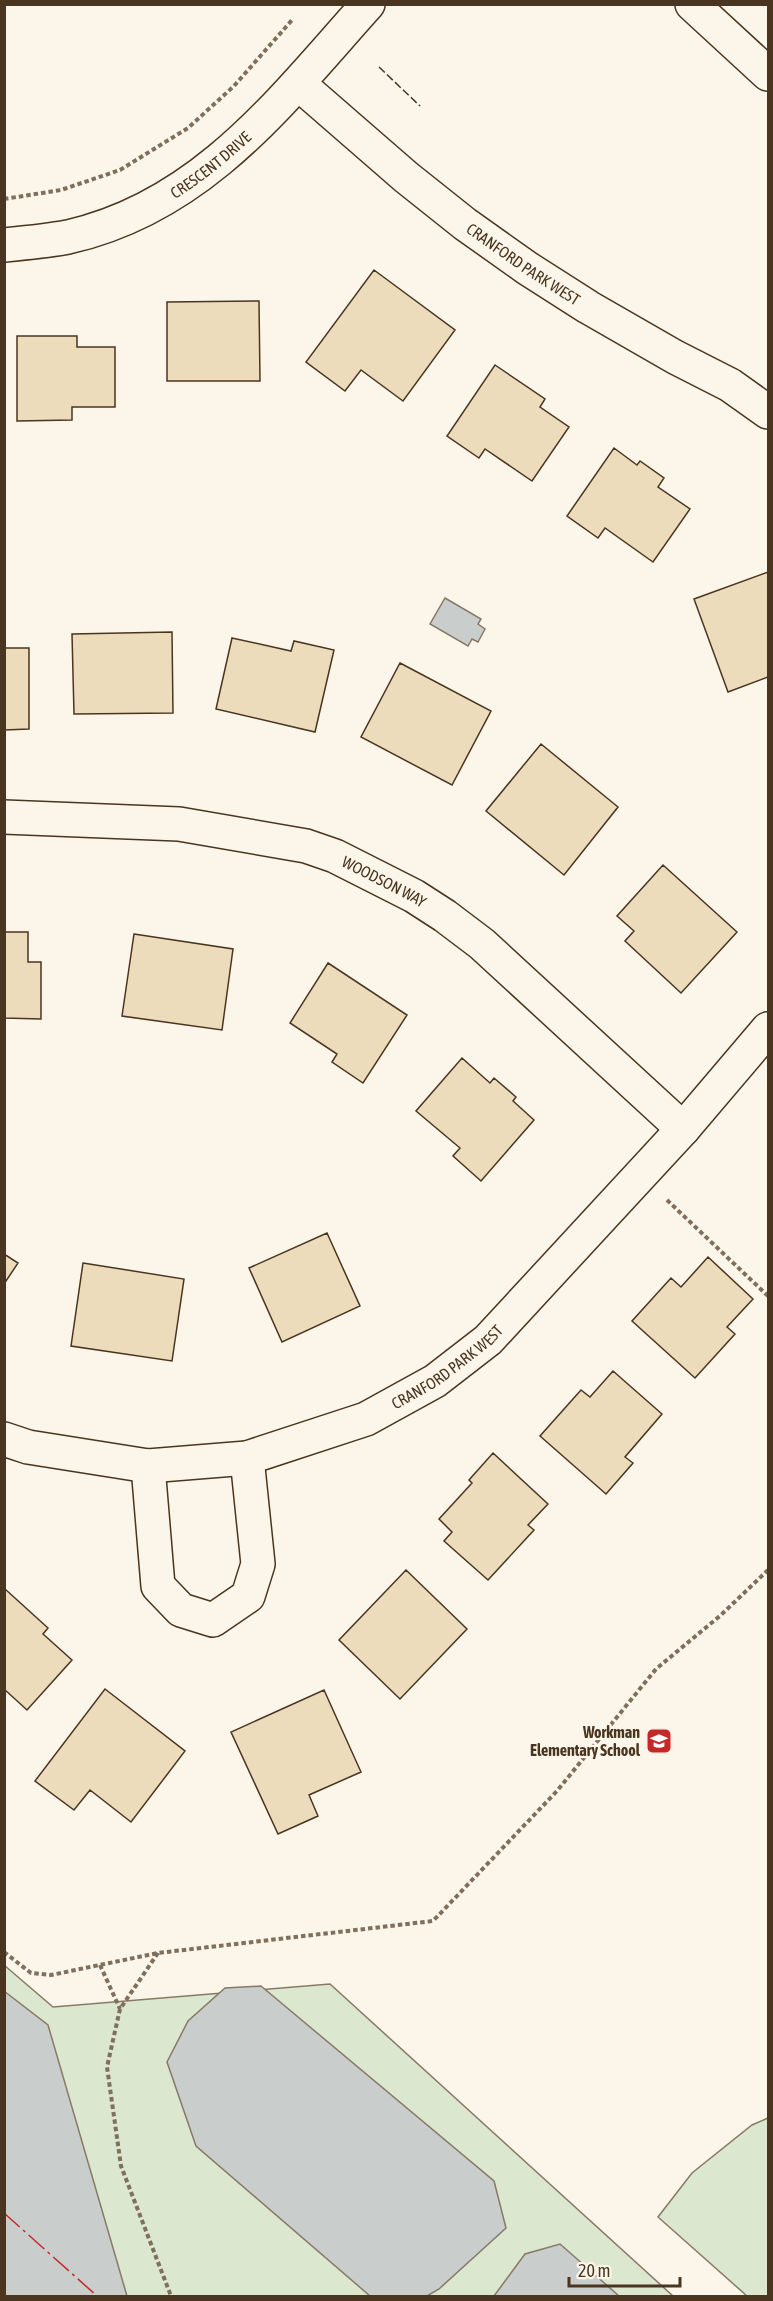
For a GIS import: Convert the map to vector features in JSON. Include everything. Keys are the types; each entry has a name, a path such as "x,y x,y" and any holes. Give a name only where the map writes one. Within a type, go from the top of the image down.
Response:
{"street":[{"name":"CRESCENT DRIVE","path":"4,245 66,237 94,230 172,195 230,152 299,84 368,4"},
{"path":"692,4 768,74"},
{"name":"CRANFORD PARK WEST","path":"299,84 406,177 465,224 527,268 597,313 730,385 768,412"},
{"name":"WOODSON WAY","path":"4,817 179,824 306,846 335,856 414,896 482,944 682,1129"},
{"name":"CRANFORD PARK WEST","path":"4,1439 28,1447 148,1466 247,1458 366,1419 435,1381 488,1340 682,1129 768,1029"},
{"path":"148,1466 159,1586 181,1610 213,1620 248,1596 258,1564 247,1458"}],"path":[{"path":"4,199 61,190 120,170 188,128 234,86 292,20"},
{"path":"673,1207 768,1296"},
{"path":"4,1952 30,1973 51,1975 158,1953 433,1921 557,1791 656,1669 721,1615 768,1570"},
{"path":"158,1953 120,2009 107,2067 122,2166 171,2296"},
{"path":"100,1965 120,2009"}],"green space":[{"path":"4,1965 53,2007 330,1984 673,2296 5,2296"},
{"path":"768,2118 768,2296 747,2296 658,2217 692,2173 752,2125"}],"shaded area":[{"path":"445,598 481,619 478,624 485,629 478,642 472,639 468,646 430,624"},
{"path":"261,1986 494,2181 506,2228 439,2289 427,2296 370,2296 196,2146 167,2062 188,2021 225,1988"},
{"path":"4,1991 48,2025 127,2296 5,2296"},
{"path":"560,2244 619,2296 494,2296 525,2254"}],"building":[{"path":"374,270 455,330 403,401 361,370 345,391 306,362"},
{"path":"259,301 260,381 167,381 167,302"},
{"path":"17,336 77,336 77,347 115,347 115,407 72,407 72,420 17,421"},
{"path":"495,365 545,399 540,407 569,427 532,481 485,449 479,458 447,436"},
{"path":"614,448 637,465 640,461 664,478 658,487 690,509 653,562 605,528 598,538 567,516"},
{"path":"768,572 768,677 728,692 694,599"},
{"path":"172,632 173,713 74,714 72,634"},
{"path":"232,638 291,651 294,641 334,650 315,732 216,709"},
{"path":"4,648 29,648 29,729 4,730"},
{"path":"400,663 491,711 452,785 361,737"},
{"path":"541,744 618,807 564,875 486,811"},
{"path":"663,865 737,932 681,993 625,941 634,931 617,916"},
{"path":"4,932 28,932 28,962 41,962 41,1019 4,1018"},
{"path":"134,934 233,949 222,1030 122,1016"},
{"path":"328,963 407,1015 363,1083 332,1062 337,1054 290,1023"},
{"path":"462,1058 490,1083 494,1078 516,1097 513,1101 534,1120 481,1181 453,1156 460,1148 416,1111"},
{"path":"327,1233 360,1306 282,1342 249,1268"},
{"path":"4,1254 18,1263 4,1284"},
{"path":"708,1257 753,1299 727,1327 735,1334 695,1378 632,1321 671,1278 681,1287"},
{"path":"83,1263 184,1279 172,1361 71,1346"},
{"path":"613,1371 662,1414 625,1457 633,1463 606,1494 540,1436 581,1390 590,1397"},
{"path":"493,1453 548,1504 528,1525 534,1530 488,1580 444,1541 452,1532 439,1519 472,1483 469,1480"},
{"path":"406,1570 467,1629 400,1699 339,1640"},
{"path":"5,1589 48,1628 43,1634 72,1660 27,1710 4,1689"},
{"path":"105,1689 185,1751 131,1822 90,1790 74,1810 35,1781"},
{"path":"324,1690 361,1772 309,1795 318,1816 278,1834 231,1732"}],"fence":[{"path":"379,67 420,106"}],"power":[{"path":"4,2213 97,2296"}],"place":[{"name":"Workman Elementary School","path":"659,1741"}]}
